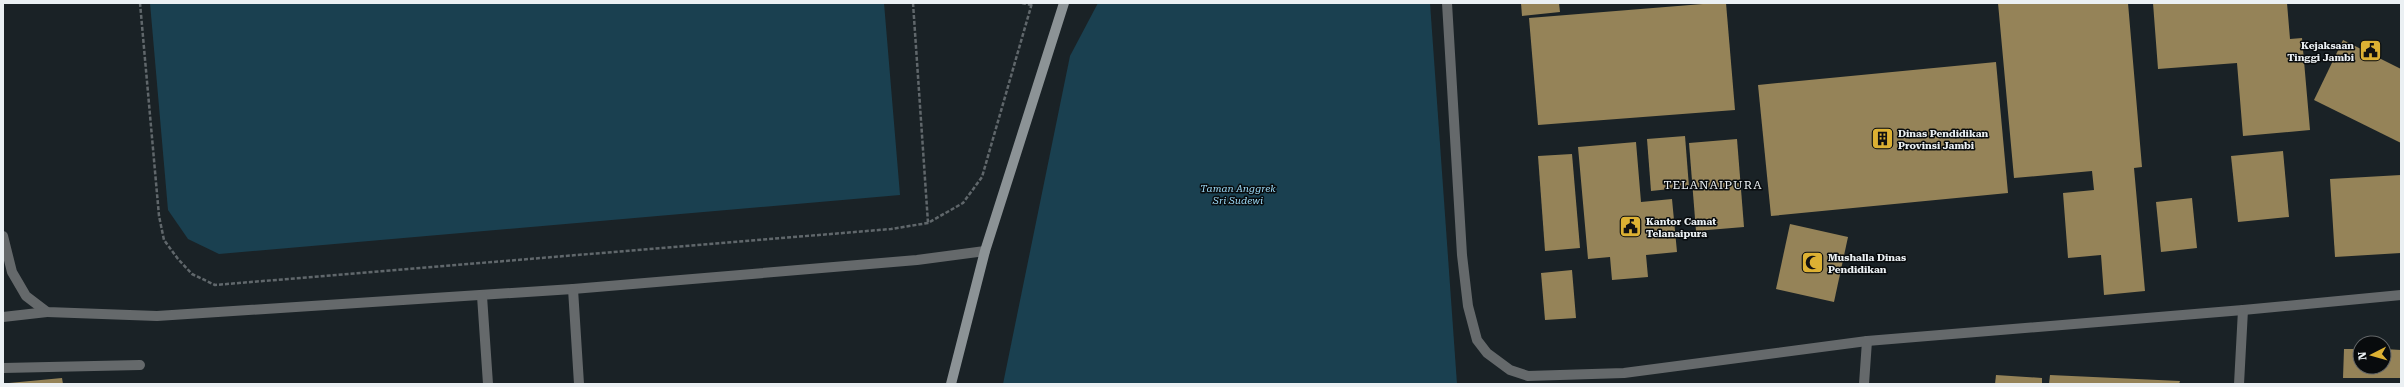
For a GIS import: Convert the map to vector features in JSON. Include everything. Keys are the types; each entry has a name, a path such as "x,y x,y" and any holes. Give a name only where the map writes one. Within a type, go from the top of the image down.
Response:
{"main road":[{"path":"951,384 985,251 1064,3"}],"street":[{"path":"1447,3 1462,255 1468,306 1478,340 1487,353 1510,370 1528,376 1624,373 1867,341 2244,310 2401,295"},
{"path":"3,236 12,272 26,296 47,312"},
{"path":"3,317 47,312 157,316 482,296 916,260 985,251"},
{"path":"573,289 579,384"},
{"path":"482,296 488,384"},
{"path":"2239,384 2244,310"},
{"path":"1864,384 1867,341"},
{"path":"3,368 140,364"}],"path":[{"path":"140,3 159,216 164,240 192,274 215,285 883,230 928,223 962,203 982,177 1032,4 1022,3"},
{"path":"913,3 928,223"}],"green space":[{"path":"150,3 884,3 900,195 219,254 188,239 168,210"},
{"name":"Taman Anggrek Sri Sudewi","path":"1098,3 1430,3 1457,384 1003,384 1070,56"}],"building":[{"path":"1521,3 1559,3 1560,12 1522,16"},
{"path":"1726,3 1735,110 1538,125 1529,18"},
{"path":"1998,3 2128,3 2142,167 2134,168 2145,291 2104,295 2101,255 2068,258 2063,193 2094,190 2092,171 2014,178"},
{"path":"2153,3 2287,3 2290,39 2302,38 2310,130 2243,136 2237,63 2158,69"},
{"path":"2343,40 2401,69 2401,143 2314,100"},
{"name":"Dinas Pendidikan Provinsi Jambi","path":"1996,62 2008,193 1771,216 1758,85"},
{"path":"1685,136 1689,187 1651,191 1647,139"},
{"path":"1737,139 1744,227 1696,231 1689,143"},
{"name":"Kantor Camat Telanaipura","path":"1636,142 1641,202 1672,199 1677,252 1646,255 1648,277 1612,280 1610,257 1588,259 1578,147"},
{"path":"2283,151 2289,217 2238,222 2231,156"},
{"path":"1572,154 1580,248 1545,251 1538,156"},
{"path":"2401,175 2401,253 2335,257 2330,179"},
{"path":"2192,198 2197,248 2161,252 2156,202"},
{"name":"Mushalla Dinas Pendidikan","path":"1790,224 1848,237 1834,302 1776,289"},
{"path":"1572,270 1576,318 1545,320 1541,273"},
{"path":"2344,349 2352,349 2352,375 2392,375 2392,349 2401,350 2401,378 2343,378"},
{"path":"1996,375 2042,378 2042,384 1995,384"},
{"path":"2050,375 2180,381 2179,384 2049,384"},
{"path":"62,378 63,384 9,384 9,383"}],"place":[{"name":"Kejaksaan Tinggi Jambi","path":"2370,51"},
{"name":"Dinas Pendidikan Provinsi Jambi","path":"1883,139"},
{"name":"Kantor Camat Telanaipura","path":"1630,227"},
{"name":"Mushalla Dinas Pendidikan","path":"1812,263"}],"district":[{"name":"TELANAIPURA","path":"1713,185"}]}
